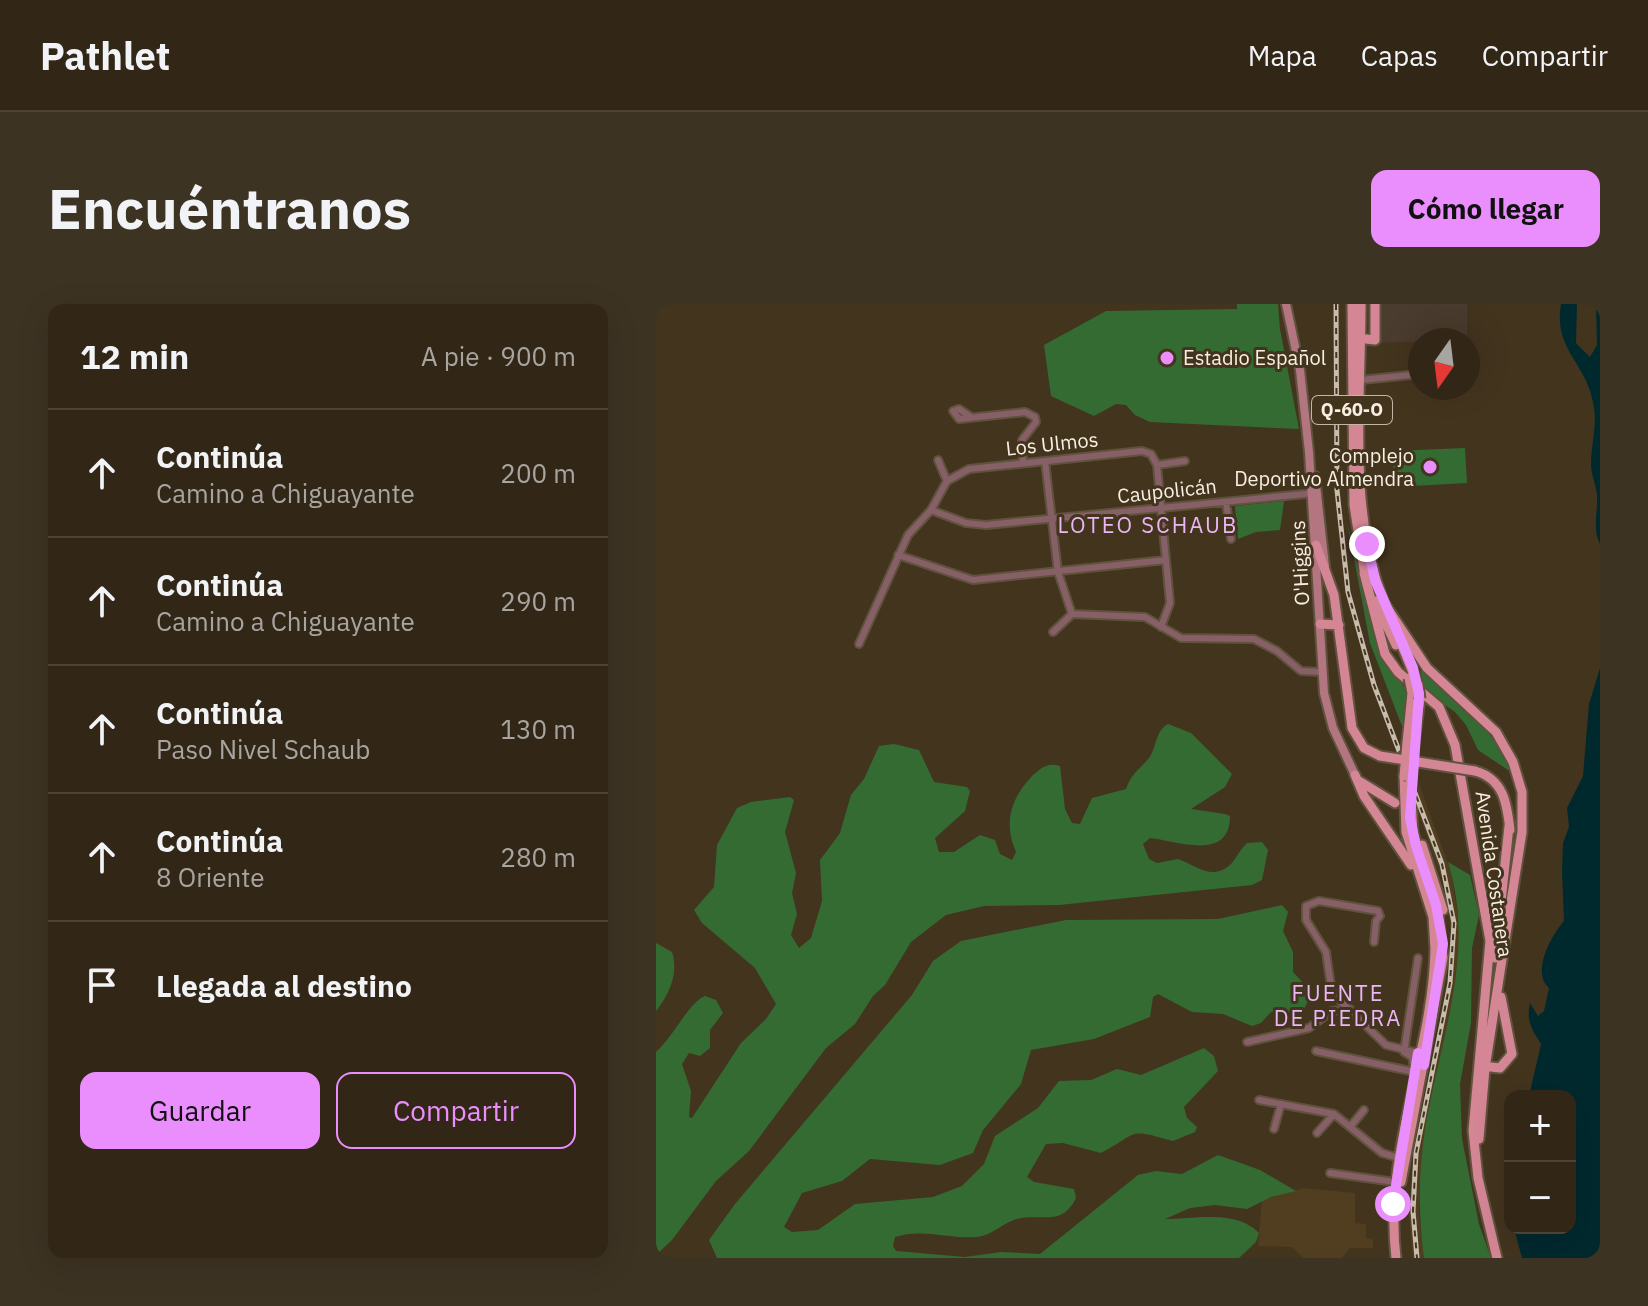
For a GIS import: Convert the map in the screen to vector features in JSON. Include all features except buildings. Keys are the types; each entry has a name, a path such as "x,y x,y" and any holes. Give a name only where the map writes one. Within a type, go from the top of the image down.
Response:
{"main road":[{"name":"O'Higgins","path":"1286,304 1302,383 1325,568 1320,624"},
{"name":"Q-60-O","path":"1352,304 1354,505 1364,573 1415,689 1408,738 1410,818 1425,893 1434,921 1435,955 1415,1054 1415,1072 1395,1182 1392,1222 1399,1258"},
{"name":"Q-60-O","path":"1361,304 1363,524 1371,566 1415,689 1412,756 1407,779"},
{"path":"1352,333 1361,340 1375,340 1375,304"},
{"name":"O'Higgins","path":"1315,493 1321,672 1333,728 1355,775"},
{"path":"1316,545 1339,625 1352,728 1364,748 1380,756 1475,771 1487,775 1499,786 1509,826 1512,897"},
{"name":"Avenida Costanera","path":"1364,573 1379,638 1387,658 1404,678 1435,702 1452,732 1489,933 1489,981 1477,1060 1473,1137 1497,1258"},
{"name":"Avenida Costanera","path":"1384,603 1423,663 1489,723 1513,762 1522,792 1523,814 1485,1068 1479,1134 1485,1209"},
{"path":"1320,624 1339,625"},
{"path":"1355,775 1376,793 1395,803"},
{"path":"1355,775 1367,800 1396,839 1425,893"},
{"path":"1367,800 1376,793"},
{"path":"1489,981 1505,885 1509,826"},
{"name":"Q-60-O","path":"1399,1258 1399,1190 1443,958 1441,899 1417,851"},
{"path":"1477,1060 1485,1068 1505,1065 1513,1050 1502,1011 1500,973"},
{"path":"1415,1054 1424,1065"}],"street":[{"path":"1361,380 1408,375"},
{"path":"971,417 1025,412 1036,420 1022,438 1025,463"},
{"name":"Los Ulmos","path":"947,481 969,469 1142,451 1153,456 1157,465"},
{"path":"859,644 911,530 931,510 947,481 938,460"},
{"path":"1045,461 1058,572 1072,614"},
{"path":"1161,627 1170,606 1157,465 1185,461"},
{"name":"Caupolicán","path":"931,510 980,525 1315,493"},
{"path":"1226,502 1231,539"},
{"path":"898,555 967,579 1166,560"},
{"path":"1053,632 1072,614 1141,616 1181,638 1254,639 1277,651 1301,671 1321,672"},
{"path":"1332,1011 1324,945 1306,920 1306,906 1319,901 1371,913 1370,919 1376,921 1374,942"},
{"path":"1404,1052 1418,958"},
{"path":"1332,993 1386,1045 1415,1054"},
{"path":"1247,1042 1309,1028 1332,1011 1350,1009"},
{"path":"1316,1051 1415,1072"},
{"path":"1259,1100 1334,1114 1382,1153 1399,1158"},
{"path":"1274,1129 1281,1104"},
{"path":"1350,1127 1364,1110"},
{"path":"1317,1133 1334,1114"},
{"path":"1330,1173 1395,1182"}],"shaded area":[{"path":"1372,304 1467,304 1467,328 1408,328 1408,342 1371,343"},
{"path":"1419,784 1451,872 1461,936 1455,989 1429,1110 1422,1162 1419,1213 1424,1258 1413,1258 1409,1216 1412,1171 1447,988 1452,938 1443,881 1415,803"},
{"path":"1303,1188 1355,1193 1355,1223 1366,1224 1366,1238 1373,1239 1373,1248 1350,1248 1342,1258 1303,1258 1292,1247 1258,1246 1262,1200"}],"green space":[{"name":"Estadio Español","path":"1237,304 1278,304 1299,429 1150,422 1135,415 1126,405 1116,404 1094,416 1051,396 1044,345 1106,311 1237,309"},
{"name":"Complejo Deportivo Almendra","path":"1465,448 1467,483 1394,487 1393,451"},
{"path":"1284,501 1280,530 1256,532 1238,539 1235,506"},
{"path":"1347,522 1380,652 1407,691 1405,734 1370,643"},
{"path":"1420,670 1485,729 1514,774 1478,750 1466,725 1455,712 1425,691"},
{"path":"1168,724 1191,733 1232,774 1225,787 1191,809 1230,816 1228,830 1212,844 1187,844 1150,838 1143,844 1149,859 1157,863 1178,859 1217,872 1231,864 1247,843 1262,842 1268,850 1262,880 1252,885 1059,905 984,906 946,915 911,942 885,985 873,996 855,1024 826,1048 749,1151 716,1181 672,1240 656,1255 656,1052 699,999 705,996 716,1000 723,1013 710,1030 710,1048 700,1056 689,1053 682,1064 691,1091 689,1117 692,1118 741,1043 766,1019 776,1004 755,968 702,923 694,910 714,887 717,845 737,808 751,802 790,797 794,800 785,832 796,873 792,893 797,914 791,935 799,948 811,938 822,901 820,860 840,833 851,795 864,779 879,746 894,744 919,750 934,782 967,787 970,791 965,811 935,838 939,852 954,852 980,835 995,840 1000,854 1012,860 1016,852 1010,831 1011,811 1019,793 1035,773 1048,765 1060,766 1065,809 1072,823 1080,824 1092,798 1126,789 1152,754 1161,731"},
{"path":"1448,862 1470,875 1479,915 1472,948 1471,1023 1460,1084 1462,1139 1479,1224 1491,1258 1424,1258 1420,1201 1423,1144 1455,984 1458,954 1455,893"},
{"path":"1282,905 1288,912 1283,931 1293,952 1293,972 1306,986 1309,999 1302,1013 1271,1012 1261,1023 1252,1026 1223,1014 1192,1012 1158,994 1153,997 1150,1017 1094,1039 1031,1050 1021,1084 983,1130 973,1153 940,1165 870,1159 842,1181 802,1193 784,1227 792,1232 818,1230 855,1204 933,1197 962,1186 984,1164 995,1136 1038,1108 1059,1081 1091,1080 1117,1069 1141,1075 1204,1048 1214,1056 1218,1071 1184,1107 1187,1118 1197,1127 1195,1132 1173,1141 1134,1134 1101,1153 1063,1143 1046,1144 1027,1177 1034,1182 1074,1189 1076,1198 1064,1213 1017,1219 976,1237 905,1234 895,1237 893,1246 896,1251 965,1257 1001,1252 1040,1254 1138,1175 1156,1171 1182,1174 1218,1155 1260,1170 1296,1191 1271,1197 1247,1209 1215,1205 1190,1208 1165,1219 1227,1218 1250,1226 1259,1233 1256,1242 1239,1258 717,1258 709,1240 735,1204 912,995 933,961 961,941 1066,920 1218,919"},
{"path":"656,943 672,952 674,968 669,991 656,1011"}],"water":[{"path":"1561,304 1577,304 1576,343 1590,357 1597,345 1596,304 1600,304 1600,544 1596,526 1597,495 1591,464 1594,408 1591,392 1562,334"},
{"path":"1600,668 1600,1258 1522,1258 1516,1234 1576,1234 1576,1090 1530,1090 1541,1044 1531,1025 1529,1009 1530,1003 1538,1016 1544,1011 1549,988 1544,981 1542,964 1549,945 1564,921 1562,871 1563,843 1569,827 1567,808 1583,776 1589,704"}],"railway":[{"path":"1336,304 1337,490 1348,592 1374,685 1442,864 1454,923 1450,983 1416,1153 1413,1211 1417,1258"}],"place":[{"name":"Estadio Español","path":"1167,358"},
{"name":"Complejo Deportivo Almendra","path":"1430,467"}],"district":[{"name":"LOTEO SCHAUB","path":"1148,525"},
{"name":"FUENTE DE PIEDRA","path":"1338,1006"}],"route":[{"path":"1367,544 1378,588 1419,689 1420,714 1412,756 1410,818 1436,905 1443,944 1424,1065 1418,1053 1393,1204"}]}
